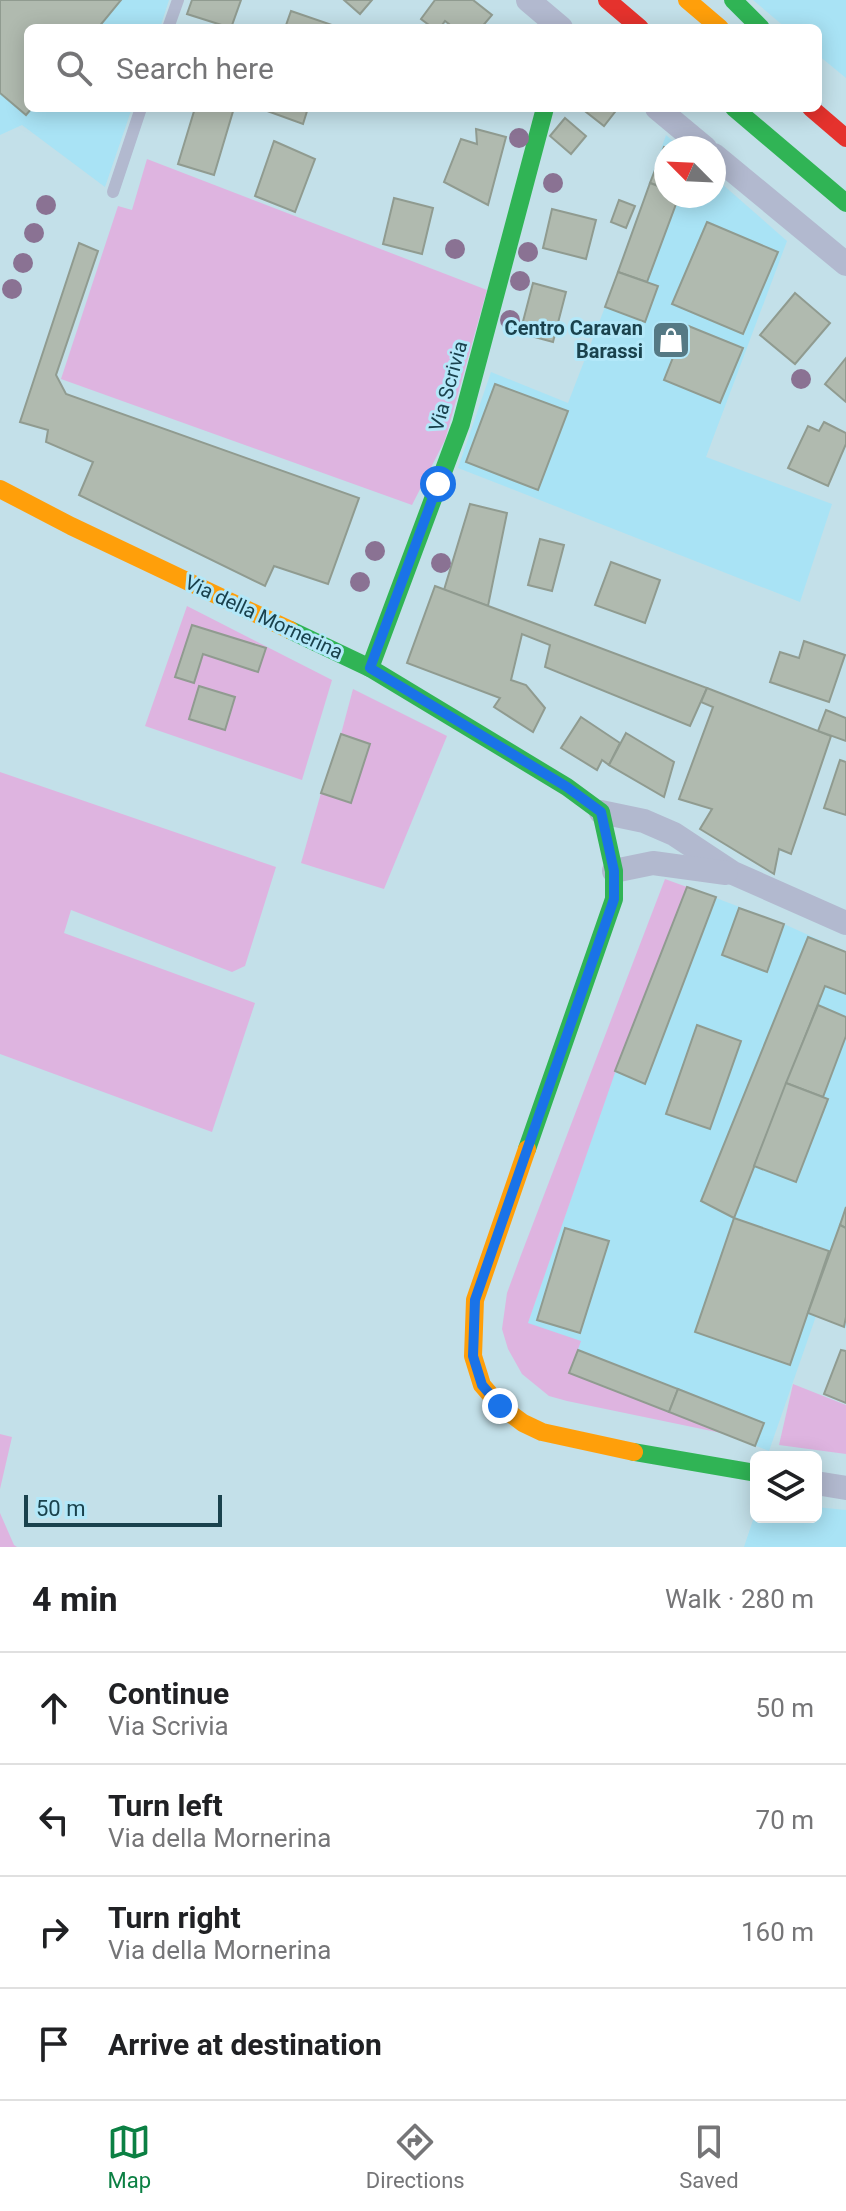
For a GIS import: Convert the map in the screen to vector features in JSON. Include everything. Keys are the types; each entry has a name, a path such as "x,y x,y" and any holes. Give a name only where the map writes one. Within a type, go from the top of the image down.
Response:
{"main road":[{"path":"607,0 635,24"},
{"path":"687,0 715,24"},
{"path":"733,0 757,24"},
{"path":"822,101 846,129"},
{"name":"Via Scrivia","path":"370,668 461,424 544,112"},
{"path":"739,112 846,203"},
{"path":"816,112 846,138"},
{"name":"Via della Mornerina","path":"0,489 85,533 370,668 567,787 601,812"},
{"path":"601,812 614,871 614,899 475,1300 473,1356 482,1385 500,1406 542,1432 603,1447 750,1472"}],"street":[{"path":"528,0 556,24"},
{"path":"662,112 691,136"},
{"path":"726,165 846,264"},
{"name":"Via della Mornerina","path":"601,812 644,821 674,834 733,873 846,923"},
{"name":"Via della Mornerina","path":"614,871 653,863 733,873"},
{"path":"822,1484 846,1488"}],"lane":[{"path":"169,24 178,0"},
{"path":"113,192 140,112"}],"shaded area":[{"path":"0,0 169,0 161,24 24,24 24,112 131,112 105,187 22,125 0,135"},
{"path":"753,0 846,0 846,78 822,58 822,24 781,24"},
{"path":"147,159 487,290 445,440 412,505 61,379 118,206 132,210"},
{"name":"Centro Caravan Barassi","path":"654,169 654,208 726,208 726,188 787,241 706,457 832,504 800,602 458,468 491,372 568,403"},
{"path":"187,606 332,680 302,780 145,726"},
{"path":"353,689 447,736 384,889 301,863 321,793 351,802 370,745 341,734"},
{"path":"0,772 276,867 245,966 232,972 71,910 64,933 255,1003 212,1132 0,1054"},
{"path":"665,879 687,887 617,1067 528,1323 581,1341 570,1372 726,1434 549,1396 522,1374 508,1349 502,1329 507,1293"},
{"path":"687,887 784,924 846,952 846,1328 816,1316 769,1451 569,1373 528,1323 615,1071"},
{"path":"793,1384 846,1405 846,1454 779,1445"},
{"path":"0,1434 12,1437 0,1489"},
{"path":"822,1508 846,1510 846,1547 744,1547 752,1523 822,1523"},
{"path":"0,1513 14,1545 17,1547 0,1547"}],"building":[{"path":"0,0 121,0 101,24 24,24 24,112 29,112 26,115 0,93"},
{"path":"192,0 241,0 232,24 218,24 187,14"},
{"path":"344,0 372,0 360,14"},
{"path":"435,0 473,0 492,15 484,24 449,24 445,21 443,24 428,24 421,19"},
{"path":"291,11 329,24 286,24"},
{"path":"194,112 233,112 214,175 178,164"},
{"path":"270,112 307,112 303,124"},
{"path":"586,112 615,112 604,126"},
{"path":"565,118 586,136 571,154 550,136"},
{"path":"476,129 506,137 488,205 444,182 461,139 477,144"},
{"path":"274,141 315,159 295,212 255,196"},
{"path":"650,183 654,184 654,208 675,208 647,282 618,272"},
{"path":"394,198 433,208 422,254 383,244"},
{"path":"619,200 635,206 626,228 611,222"},
{"path":"552,209 596,220 586,259 543,248"},
{"path":"707,222 778,252 743,334 672,304"},
{"path":"79,243 98,251 56,375 66,394 359,498 328,584 274,566 265,586 79,495 93,462 46,442 48,430 20,422"},
{"path":"618,272 658,286 645,322 605,307"},
{"path":"533,283 566,292 553,342 520,333"},
{"path":"795,293 830,323 795,364 760,335"},
{"path":"686,325 743,348 720,403 664,380"},
{"path":"846,358 846,402 825,384"},
{"path":"495,384 568,411 538,490 466,462"},
{"path":"824,422 846,433 846,444 828,486 788,468 808,426 819,431"},
{"path":"470,504 507,513 488,606 444,590"},
{"path":"540,539 564,545 552,591 528,585"},
{"path":"611,562 660,580 645,623 595,605"},
{"path":"435,586 707,688 690,726 545,667 550,645 522,634 511,680 526,685 545,708 533,732 494,707 500,698 407,663"},
{"path":"192,625 266,648 258,672 203,654 194,683 175,677"},
{"path":"804,641 845,655 829,702 770,682 780,652 799,658"},
{"path":"199,686 235,697 225,730 189,719"},
{"path":"707,688 831,736 791,854 779,849 774,874 700,829 712,809 679,799 713,707 701,702"},
{"path":"826,710 846,718 846,741 818,731"},
{"path":"581,717 620,743 609,765 602,760 597,770 561,748"},
{"path":"626,733 674,762 664,797 609,765"},
{"path":"341,734 370,744 351,803 321,793"},
{"path":"840,760 846,762 846,815 824,808"},
{"path":"687,887 716,897 645,1084 615,1071"},
{"path":"739,908 784,924 767,972 722,955"},
{"path":"808,937 846,952 846,994 825,986 734,1218 701,1201"},
{"path":"818,1005 846,1017 846,1036 823,1097 786,1083"},
{"path":"697,1025 741,1041 710,1129 666,1114"},
{"path":"786,1083 828,1099 796,1182 754,1166"},
{"path":"846,1207 846,1228 840,1225"},
{"path":"734,1218 829,1251 790,1365 695,1332"},
{"path":"840,1225 846,1228 844,1327 808,1313"},
{"path":"565,1228 609,1241 580,1333 537,1320"},
{"path":"578,1350 678,1389 669,1412 569,1373"},
{"path":"841,1350 846,1351 846,1403 824,1394"},
{"path":"678,1389 764,1423 755,1446 669,1412"}],"traffic: fast":[{"path":"733,0 757,24"},
{"path":"370,668 461,424 544,112"},
{"path":"739,112 846,203"},
{"path":"290,630 370,668 567,787 601,812 614,871 614,899 527,1149"},
{"path":"634,1452 750,1472"}],"traffic: slow":[{"path":"687,0 715,24"},
{"path":"0,489 290,630"},
{"path":"527,1149 475,1300 473,1356 482,1385 500,1406 542,1432 634,1452"}],"traffic: jam":[{"path":"607,0 635,24"},
{"path":"816,112 846,138"}],"place":[{"name":"Centro Caravan Barassi","path":"671,340"}],"route":[{"path":"438,484 370,668 567,787 601,812 614,871 614,899 475,1300 473,1356 482,1385 500,1406"}]}
